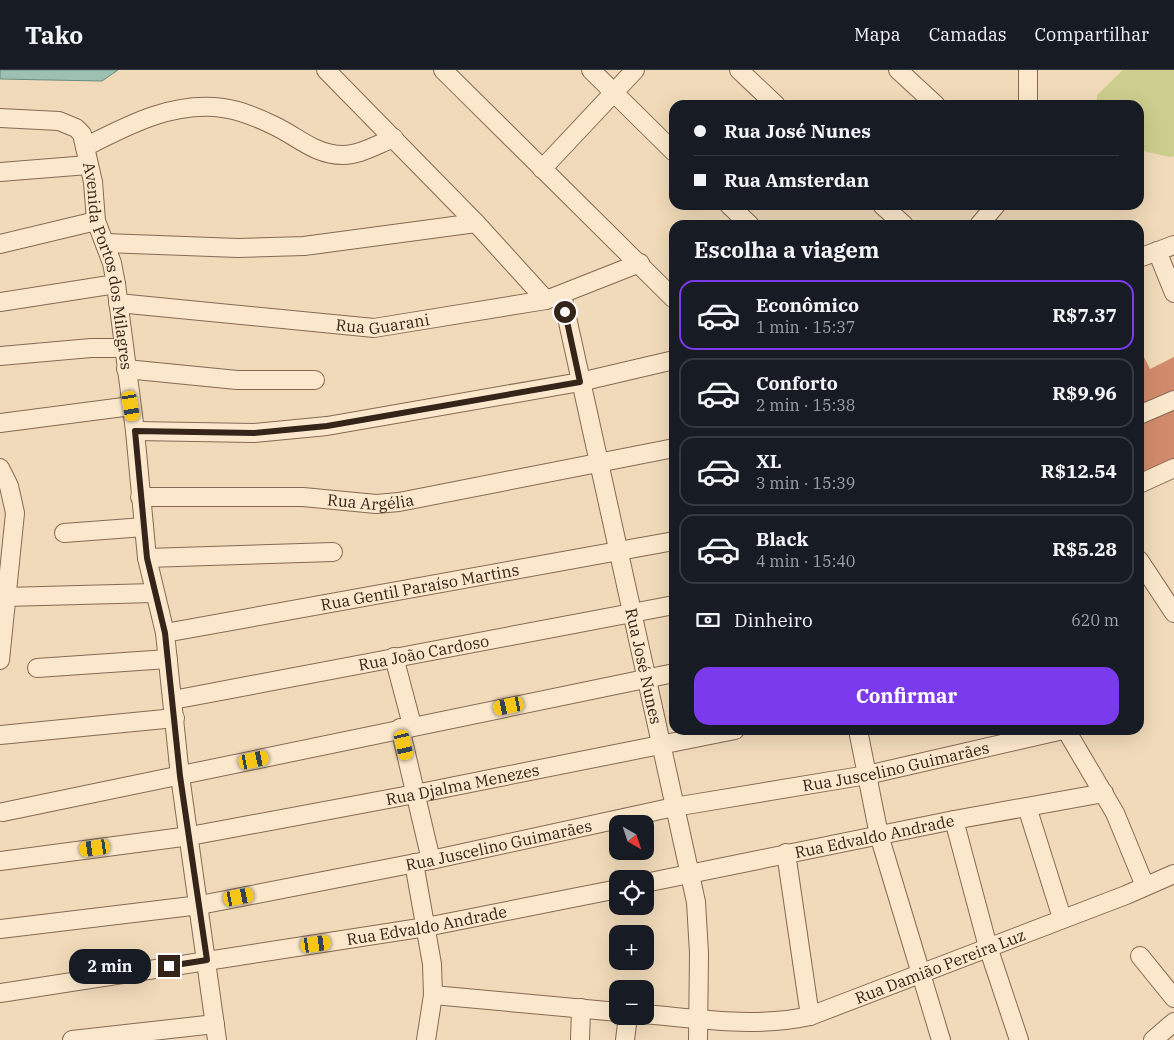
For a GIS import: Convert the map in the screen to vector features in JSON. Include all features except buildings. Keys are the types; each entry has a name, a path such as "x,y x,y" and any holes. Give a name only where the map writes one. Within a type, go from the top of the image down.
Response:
{"street":[{"path":"326,70 476,223 554,297"},
{"path":"443,70 669,294"},
{"path":"591,70 669,147"},
{"path":"542,169 635,70"},
{"path":"739,70 771,100"},
{"path":"898,70 931,100"},
{"path":"1028,70 1028,100"},
{"path":"0,118 59,121 68,124 82,134 85,147 148,118 180,109 199,107 232,109 277,127 303,144 329,154 356,153 394,138"},
{"name":"Avenida Portos dos Milagres","path":"85,147 94,190 96,221 112,263 116,284 135,431 147,558 165,633 180,776 200,905 216,1032"},
{"path":"0,172 88,165"},
{"path":"734,210 745,220"},
{"path":"888,210 898,220"},
{"path":"983,220 992,210"},
{"path":"0,244 96,221"},
{"path":"105,243 238,248 304,246 476,223"},
{"path":"1144,256 1174,245"},
{"path":"1157,251 1174,293"},
{"name":"Rua Guarani","path":"118,303 365,328 554,297 640,264"},
{"path":"0,302 116,284"},
{"name":"Rua José Nunes","path":"554,297 580,382 660,745 691,874 698,923 698,1040"},
{"path":"0,356 91,348 123,348"},
{"path":"135,431 254,433 327,426 580,382 669,361"},
{"path":"126,369 237,380 315,380"},
{"path":"1144,413 1174,400"},
{"path":"0,424 131,406"},
{"name":"Rua Argélia","path":"140,498 303,496 376,504 399,502 669,449"},
{"path":"0,468 11,492 15,513 0,660"},
{"path":"1144,482 1174,468"},
{"path":"64,534 144,527"},
{"name":"Rua Gentil Paraíso Martins","path":"165,633 669,542"},
{"path":"147,558 334,552"},
{"path":"1144,568 1174,613"},
{"path":"6,597 154,593"},
{"name":"Rua João Cardoso","path":"173,700 669,606"},
{"path":"394,658 415,794 426,927 432,964 433,995 426,1040"},
{"path":"37,668 168,659"},
{"path":"3,812 669,674"},
{"path":"0,736 174,718"},
{"name":"Rua Djalma Menezes","path":"0,861 190,836 415,794 710,735"},
{"path":"859,735 879,835 941,1040"},
{"name":"Rua Juscelino Guimarães","path":"0,929 200,905 422,862 674,807 867,775 1043,735"},
{"path":"1068,735 1104,793 1145,886"},
{"name":"Rua Edvaldo Andrade","path":"654,881 954,820 1104,793"},
{"path":"1027,806 1062,918"},
{"path":"954,820 988,947 1019,1040"},
{"path":"786,853 810,1016"},
{"name":"Rua Damião Pereira Luz","path":"654,1015 697,1019 788,1020 810,1016 1174,874"},
{"name":"Rua Edvaldo Andrade","path":"0,992 426,927 609,891"},
{"path":"1140,956 1174,998"},
{"path":"433,995 609,1011"},
{"path":"580,1040 582,1008"},
{"path":"1153,1040 1174,1022"},
{"path":"625,1040 627,1025"},
{"path":"72,1040 216,1032"}],"green space":[{"path":"1123,70 1174,70 1174,156 1169,157 1144,151 1144,100 1097,100 1097,95"}],"shaded area":[{"path":"0,70 118,70 102,81 0,79"}],"route":[{"path":"169,966 207,960 180,776 165,633 147,558 135,431 254,433 285,431 327,426 580,382 565,312"}]}
